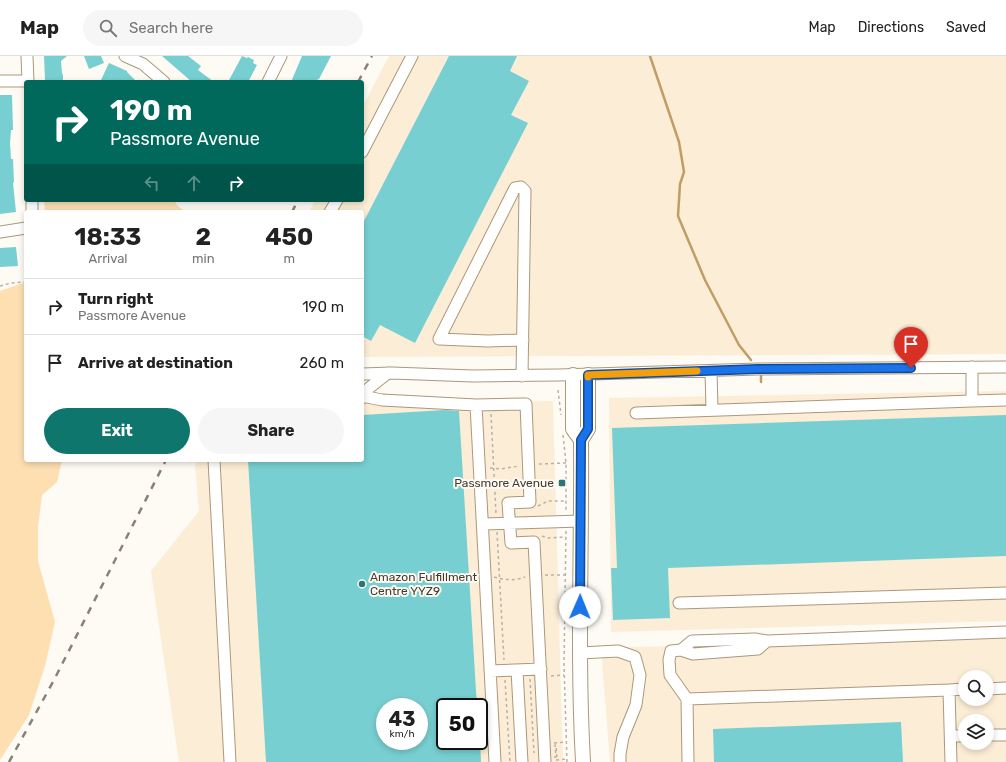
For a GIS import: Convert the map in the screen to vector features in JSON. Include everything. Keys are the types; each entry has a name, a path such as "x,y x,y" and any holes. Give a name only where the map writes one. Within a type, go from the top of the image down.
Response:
{"main road":[{"path":"573,375 573,429 581,440"},
{"path":"583,762 580,703 581,440 588,429 588,375"}],"street":[{"path":"27,56 28,80"},
{"path":"125,56 143,64 162,80"},
{"path":"364,148 412,56"},
{"path":"269,80 279,57"},
{"path":"0,81 24,81"},
{"path":"522,376 524,340 525,191 521,187 515,188 439,339 488,341 524,340"},
{"path":"0,232 24,228"},
{"path":"972,367 972,401"},
{"path":"364,374 522,376 711,371 1006,367"},
{"path":"711,371 712,410"},
{"path":"364,396 370,388 388,374"},
{"path":"364,397 382,400 476,405 526,404 530,502 508,503 511,543 534,542 545,762"},
{"path":"636,413 1006,400"},
{"path":"476,405 496,762"},
{"path":"214,462 230,762"},
{"path":"482,524 581,522"},
{"path":"679,603 1006,593"},
{"path":"688,762 687,699 670,675 669,660 671,651 681,650 693,654 758,649 767,641 1006,632"},
{"path":"580,653 618,651 635,657 640,675 636,705 623,737 620,762"},
{"path":"490,671 541,669"},
{"path":"518,670 522,762"},
{"path":"994,688 1006,688"},
{"path":"687,699 958,689"},
{"path":"949,690 951,762"},
{"path":"994,735 1006,735"},
{"path":"951,736 958,736"}],"path":[{"path":"0,286 11,283 24,282"},
{"path":"558,390 561,419"},
{"path":"491,404 496,523 510,762"},
{"path":"557,760 567,761 564,665 566,463 563,434"},
{"path":"479,467 512,468 529,464 566,463"},
{"path":"485,577 519,579 531,575 565,574"},
{"path":"530,677 534,753"},
{"path":"552,743 566,742"}],"shaded area":[{"path":"389,56 1006,56 1006,354 364,357 364,210 310,210 314,202 364,202 364,104"},
{"path":"44,202 176,202 183,210 45,210"},
{"path":"24,283 24,462 62,462 57,482 42,495 38,527 38,561 55,622 45,666 29,715 0,760 0,291"},
{"path":"1006,391 1006,621 611,632 609,398"},
{"path":"553,401 563,762 179,762 151,571 199,511 195,465 197,462 364,462 364,402"},
{"path":"1006,636 1006,762 610,762 601,648"}],"building":[{"path":"44,56 67,56 61,61 63,80 45,80"},
{"path":"84,56 101,56 104,63 89,69"},
{"path":"162,56 188,56 201,66 198,70 211,80 190,80"},
{"path":"242,56 254,60 253,63 257,65 249,80 229,80"},
{"path":"302,56 331,56 319,79 292,80"},
{"path":"449,56 517,56 510,71 529,81 511,115 528,123 415,343 380,325 371,341 364,337 364,221"},
{"path":"109,63 127,71 135,80 101,80"},
{"path":"0,95 12,95 13,130 11,130 10,143 11,159 13,159 13,183 16,212 0,214"},
{"path":"16,247 18,266 0,267 0,248"},
{"name":"Amazon Fulfillment Centre YYZ9","path":"445,410 459,411 476,698 436,698 436,750 480,750 481,762 266,762 248,462 364,462 364,415"},
{"path":"1006,415 1006,556 668,568 670,618 613,620 611,568 617,568 612,428"},
{"path":"901,722 903,762 714,762 713,729"}],"waterway":[{"path":"650,56 679,142 684,172 680,184 678,216 705,280 739,345 751,360"},
{"path":"761,373 761,382"}],"railway":[{"path":"359,80 372,56"},
{"path":"293,210 297,202"},
{"path":"9,762 54,680 165,462"}],"slow traffic":[{"path":"588,377 588,375 697,371"}],"place":[{"name":"Passmore Avenue","path":"562,483"},
{"name":"Amazon Fulfillment Centre YYZ9","path":"362,584"}],"route":[{"path":"580,607 581,440 588,429 588,375 758,369 911,368"}]}
